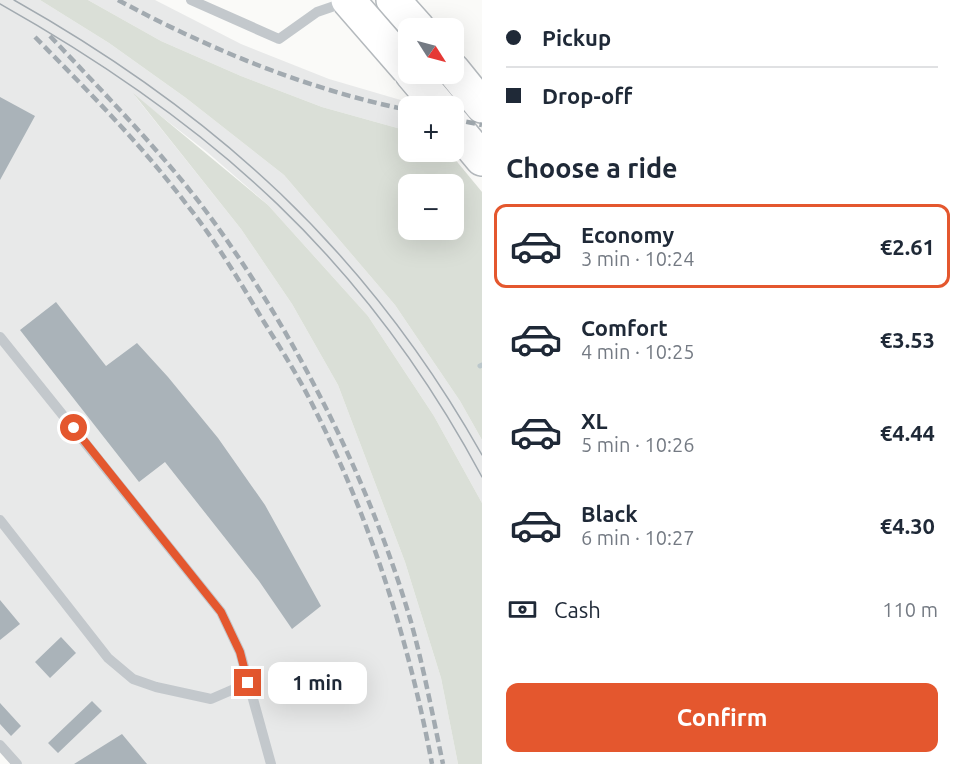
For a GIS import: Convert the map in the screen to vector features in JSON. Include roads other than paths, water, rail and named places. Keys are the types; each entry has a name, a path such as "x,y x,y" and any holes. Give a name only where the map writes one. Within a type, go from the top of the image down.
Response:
{"highway":[{"path":"349,0 398,57"},
{"path":"393,0 409,18"},
{"path":"420,84 431,96"},
{"path":"464,84 482,106"},
{"path":"464,137 482,159"}],"lane":[{"path":"191,0 279,39 317,12 349,0"},
{"path":"0,336 221,612 240,652 271,764"},
{"path":"0,520 108,658 133,679 156,687 211,699 248,683"},
{"path":"0,745 17,764"}],"tram line":[{"path":"14,0 87,44 156,90 221,140 281,194 337,251 389,314 437,382 482,455"},
{"path":"0,4 77,50 149,98 216,149 277,204 335,264 388,328 437,399 482,477"}],"railway":[{"path":"118,0 187,35 259,66 332,91 398,108"},
{"path":"50,36 143,136 196,198 262,294 293,347 349,456 373,511 416,640 443,764"},
{"path":"35,37 133,139 198,219 237,277 303,387 349,484 384,576 411,669 432,764"},
{"path":"464,121 482,125"}]}
